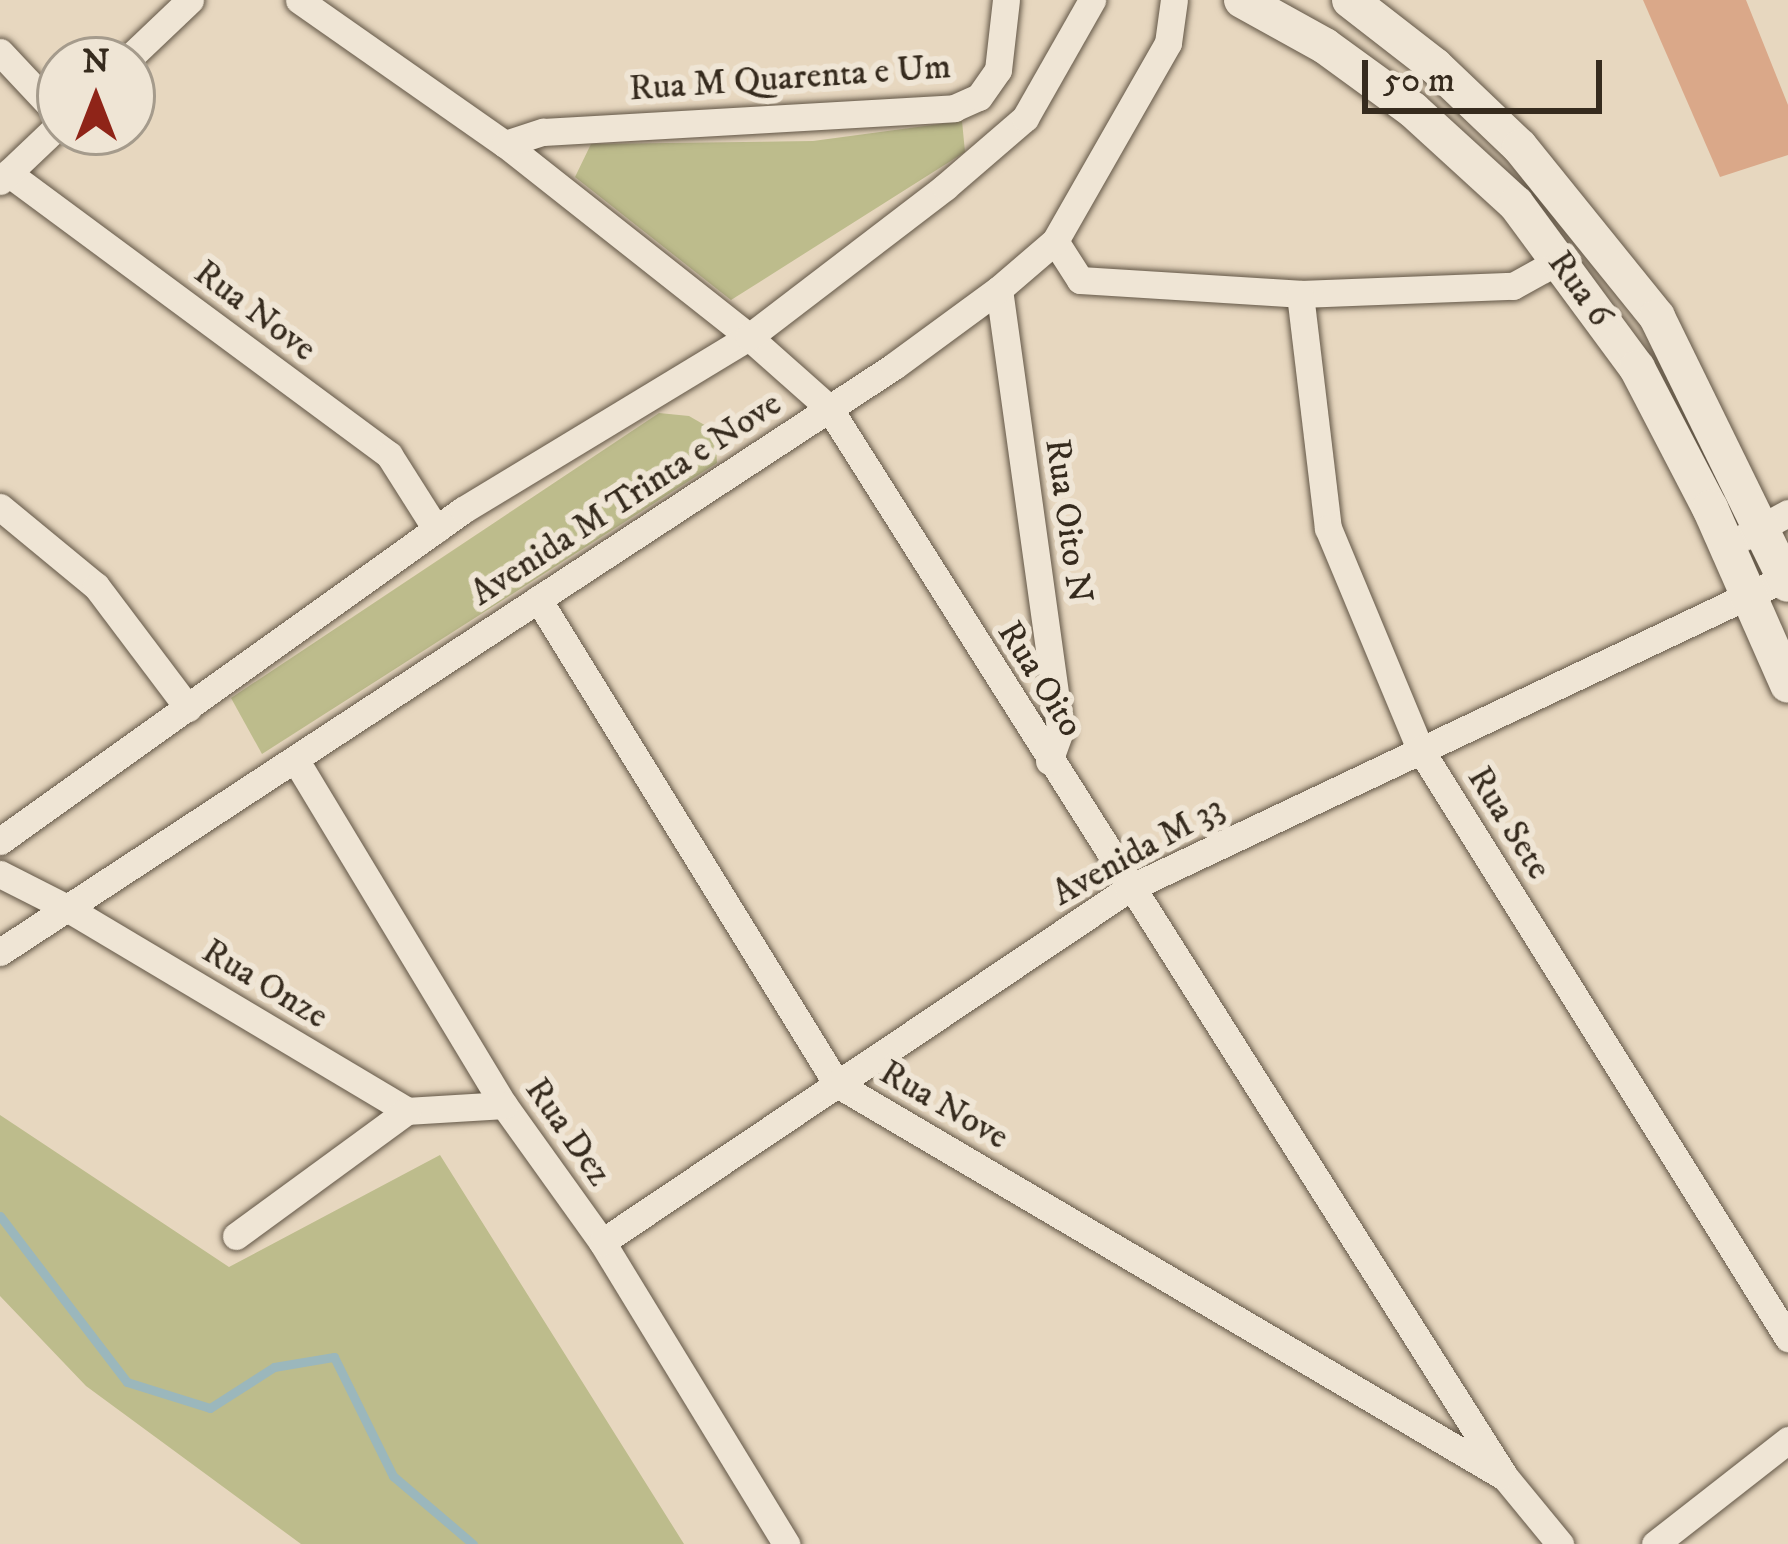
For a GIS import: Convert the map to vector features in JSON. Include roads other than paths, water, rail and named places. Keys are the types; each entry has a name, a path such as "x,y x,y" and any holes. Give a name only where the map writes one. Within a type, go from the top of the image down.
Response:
{"main road":[{"name":"Rua 6","path":"1242,0 1325,46 1413,110 1516,204 1637,368 1726,546 1788,685"},
{"name":"Rua 6","path":"1350,0 1435,66 1520,147 1657,316 1775,520 1787,581"}],"street":[{"path":"152,36 190,0"},
{"name":"Rua Oito","path":"299,0 505,144 748,337 829,408 1128,889 1505,1477 1560,1544"},
{"name":"Rua M Quarenta e Um","path":"505,144 544,132 954,108 980,97 998,70 1006,0"},
{"name":"Avenida M Trinta e Nove","path":"0,841 436,529 748,337 1025,118 1092,0"},
{"name":"Avenida M Trinta e Nove","path":"0,952 829,408 999,289 1055,241 1168,43 1174,0"},
{"path":"0,52 36,93"},
{"path":"4,177 36,144"},
{"name":"Rua Nove","path":"4,177 389,455 436,529"},
{"path":"1055,241 1080,280 1300,294 1513,286 1560,260"},
{"name":"Rua Oito N","path":"999,289 1060,731 1049,761"},
{"name":"Rua Sete","path":"1300,294 1328,528 1420,749 1788,1338"},
{"path":"0,507 96,586 188,708"},
{"path":"1726,546 1775,520"},
{"name":"Avenida M 33","path":"602,1242 1128,889 1787,581"},
{"name":"Rua Nove","path":"538,599 837,1084 1505,1477"},
{"name":"Rua Dez","path":"295,759 504,1105 602,1242 786,1544"},
{"name":"Rua Onze","path":"0,874 67,908 407,1111"},
{"path":"236,1236 407,1111 504,1105"},
{"path":"1655,1544 1788,1439"}],"waterway":[{"path":"0,1216 127,1382 210,1408 274,1367 334,1357 393,1476 473,1544"}]}
